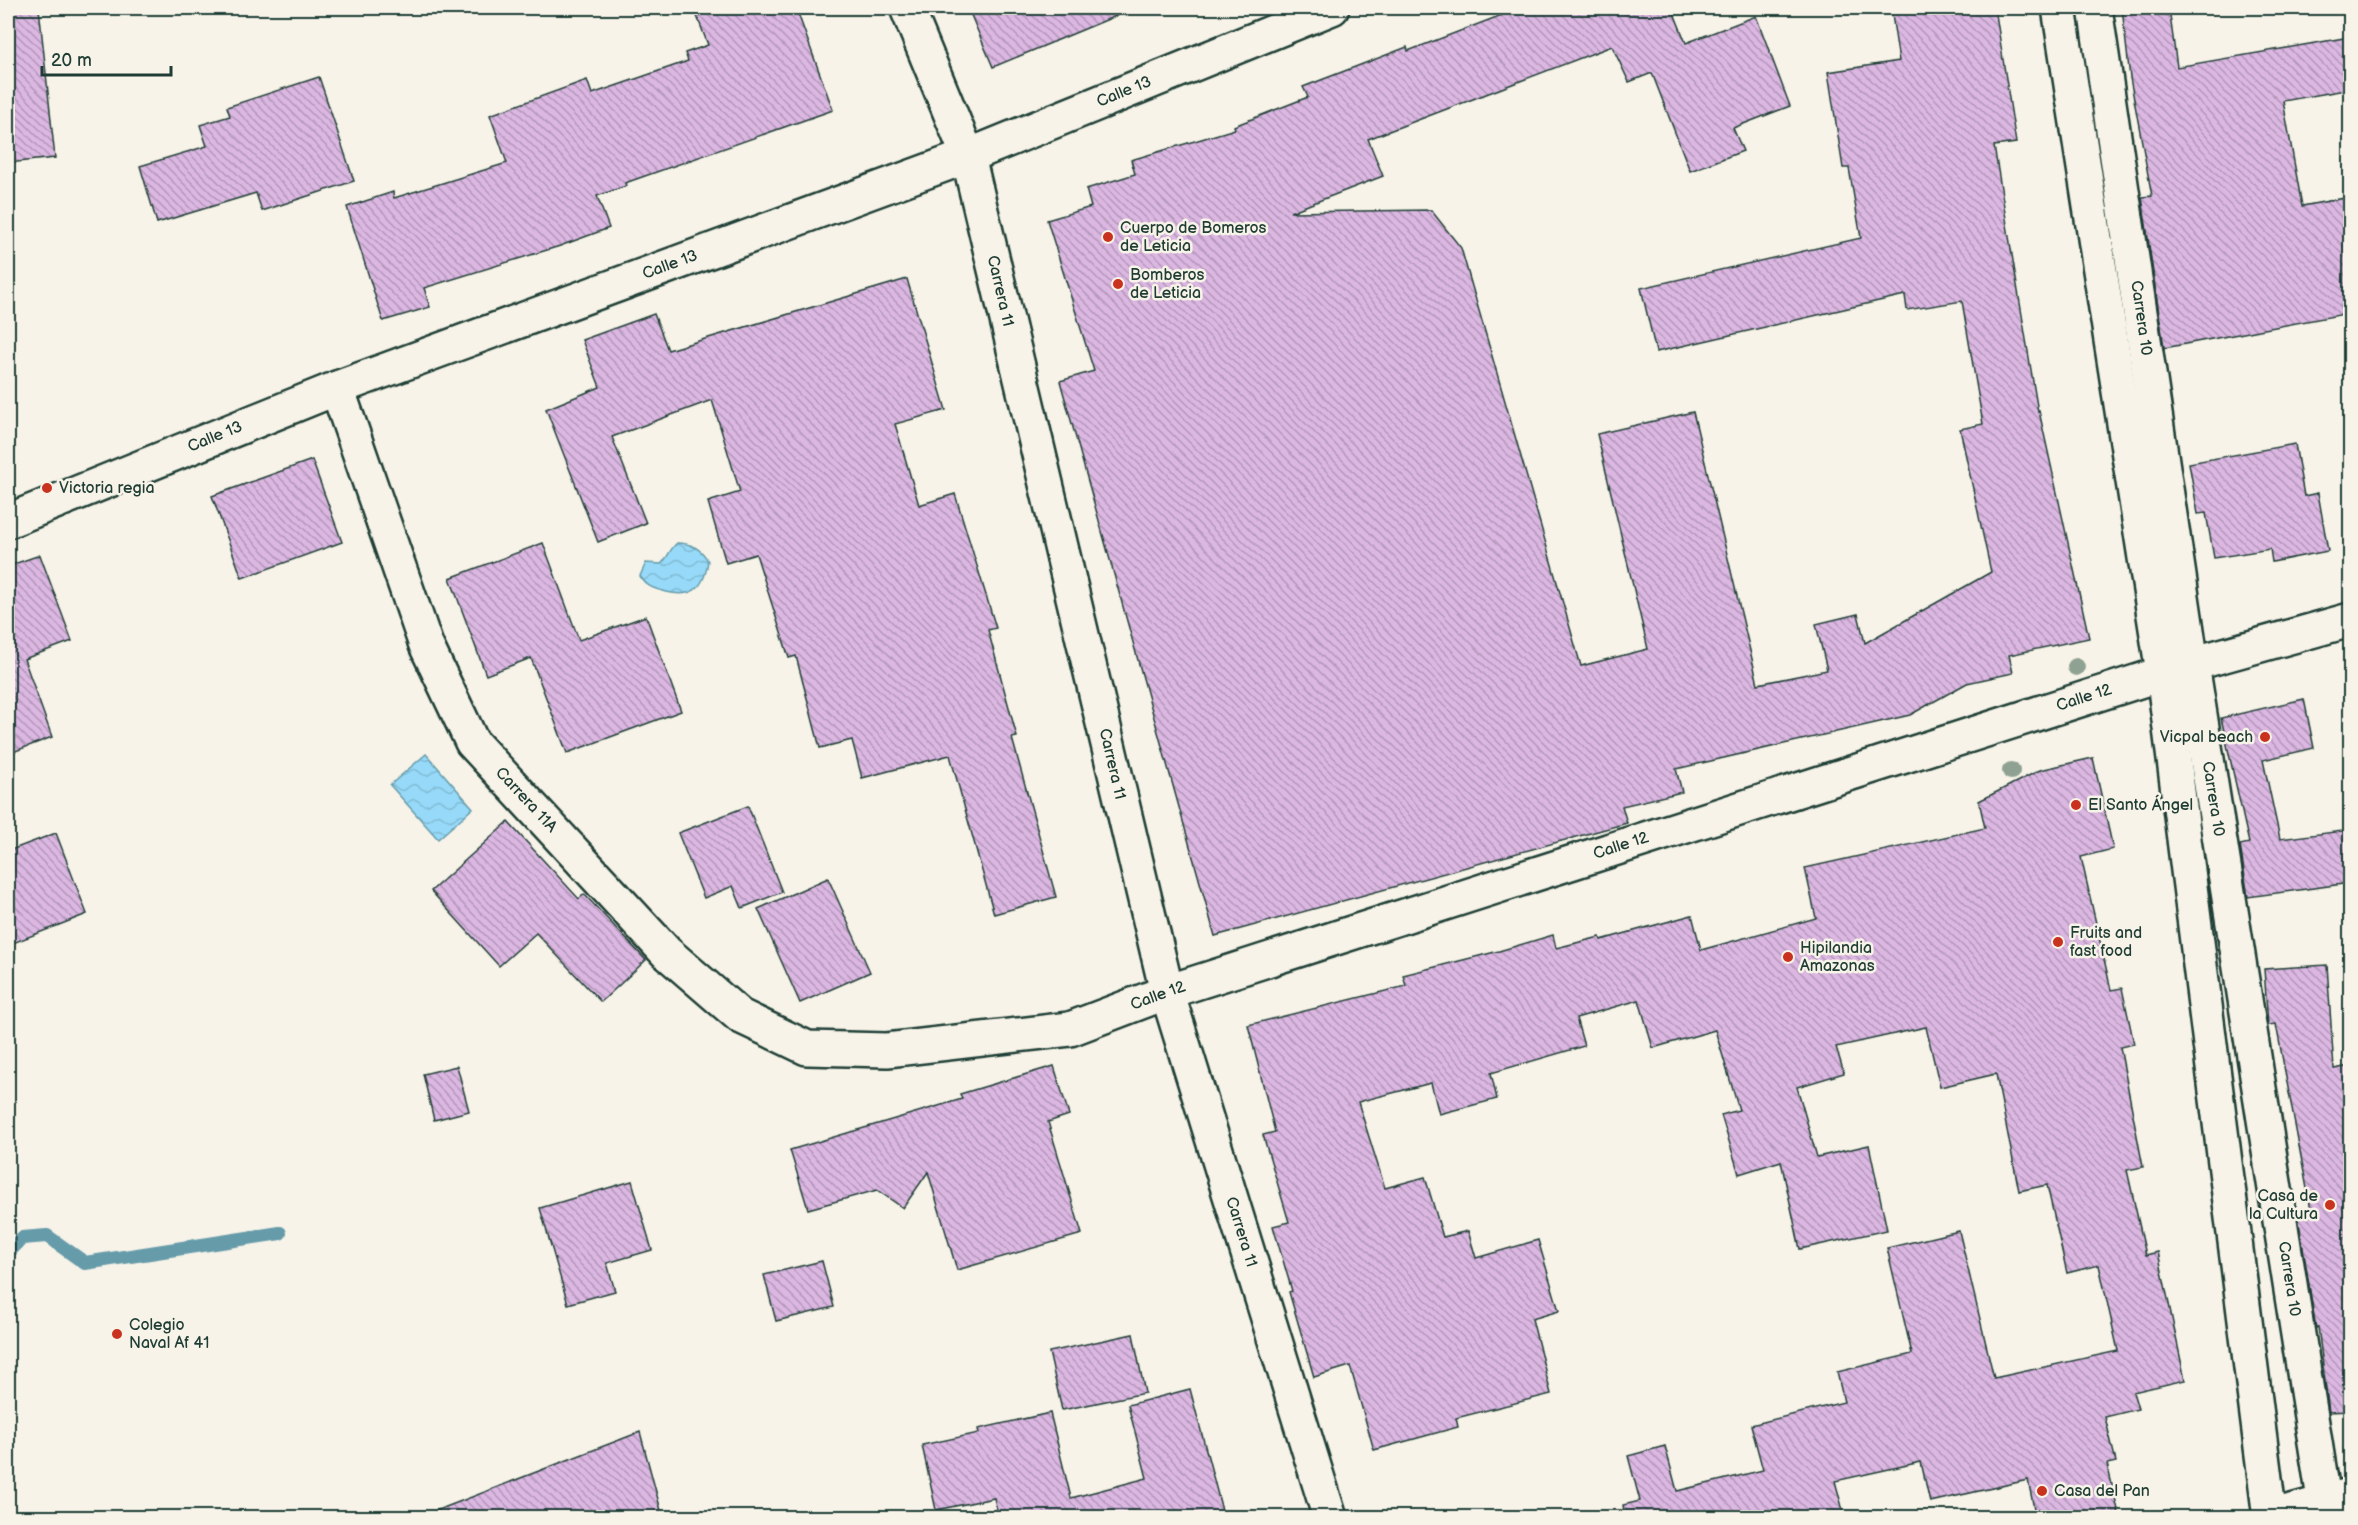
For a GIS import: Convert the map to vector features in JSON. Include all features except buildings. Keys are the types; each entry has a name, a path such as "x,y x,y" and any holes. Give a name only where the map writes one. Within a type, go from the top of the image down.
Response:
{"street":[{"name":"Carrera 11","path":"907,8 968,156 1167,992 1330,1518"},
{"name":"Calle 13","path":"8,521 337,388 968,156 1332,8"},
{"name":"Carrera 10","path":"2059,8 2177,668 2334,1505"},
{"name":"Carrera 10","path":"2095,8 2177,668 2270,1517"},
{"name":"Carrera 11A","path":"337,388 426,645 472,742 666,952 740,1016 807,1048 887,1050"},
{"name":"Calle 12","path":"887,1050 1070,1029 1167,992 2177,668 2350,620"},
{"path":"2270,1517 2334,1505"}],"water":[{"path":"677,543 695,547 708,561 703,579 694,590 688,593 673,593 656,589 640,576 646,563 661,564"},
{"path":"426,754 473,808 438,839 390,785"}],"waterway":[{"path":"8,1253 22,1238 47,1236 85,1263 280,1233"}],"place":[{"name":"Cuerpo de Bomeros de Leticia","path":"1108,237"},
{"name":"Bomberos de Leticia","path":"1118,284"},
{"name":"Victoria regia","path":"47,488"},
{"name":"Vicpal beach","path":"2265,737"},
{"name":"El Santo Ángel","path":"2076,805"},
{"name":"Fruits and fast food","path":"2058,942"},
{"name":"Hipilandia Amazonas","path":"1788,957"},
{"name":"Casa de la Cultura","path":"2330,1205"},
{"name":"Colegio Naval Af 41","path":"117,1334"},
{"name":"Casa del Pan","path":"2042,1491"}]}
